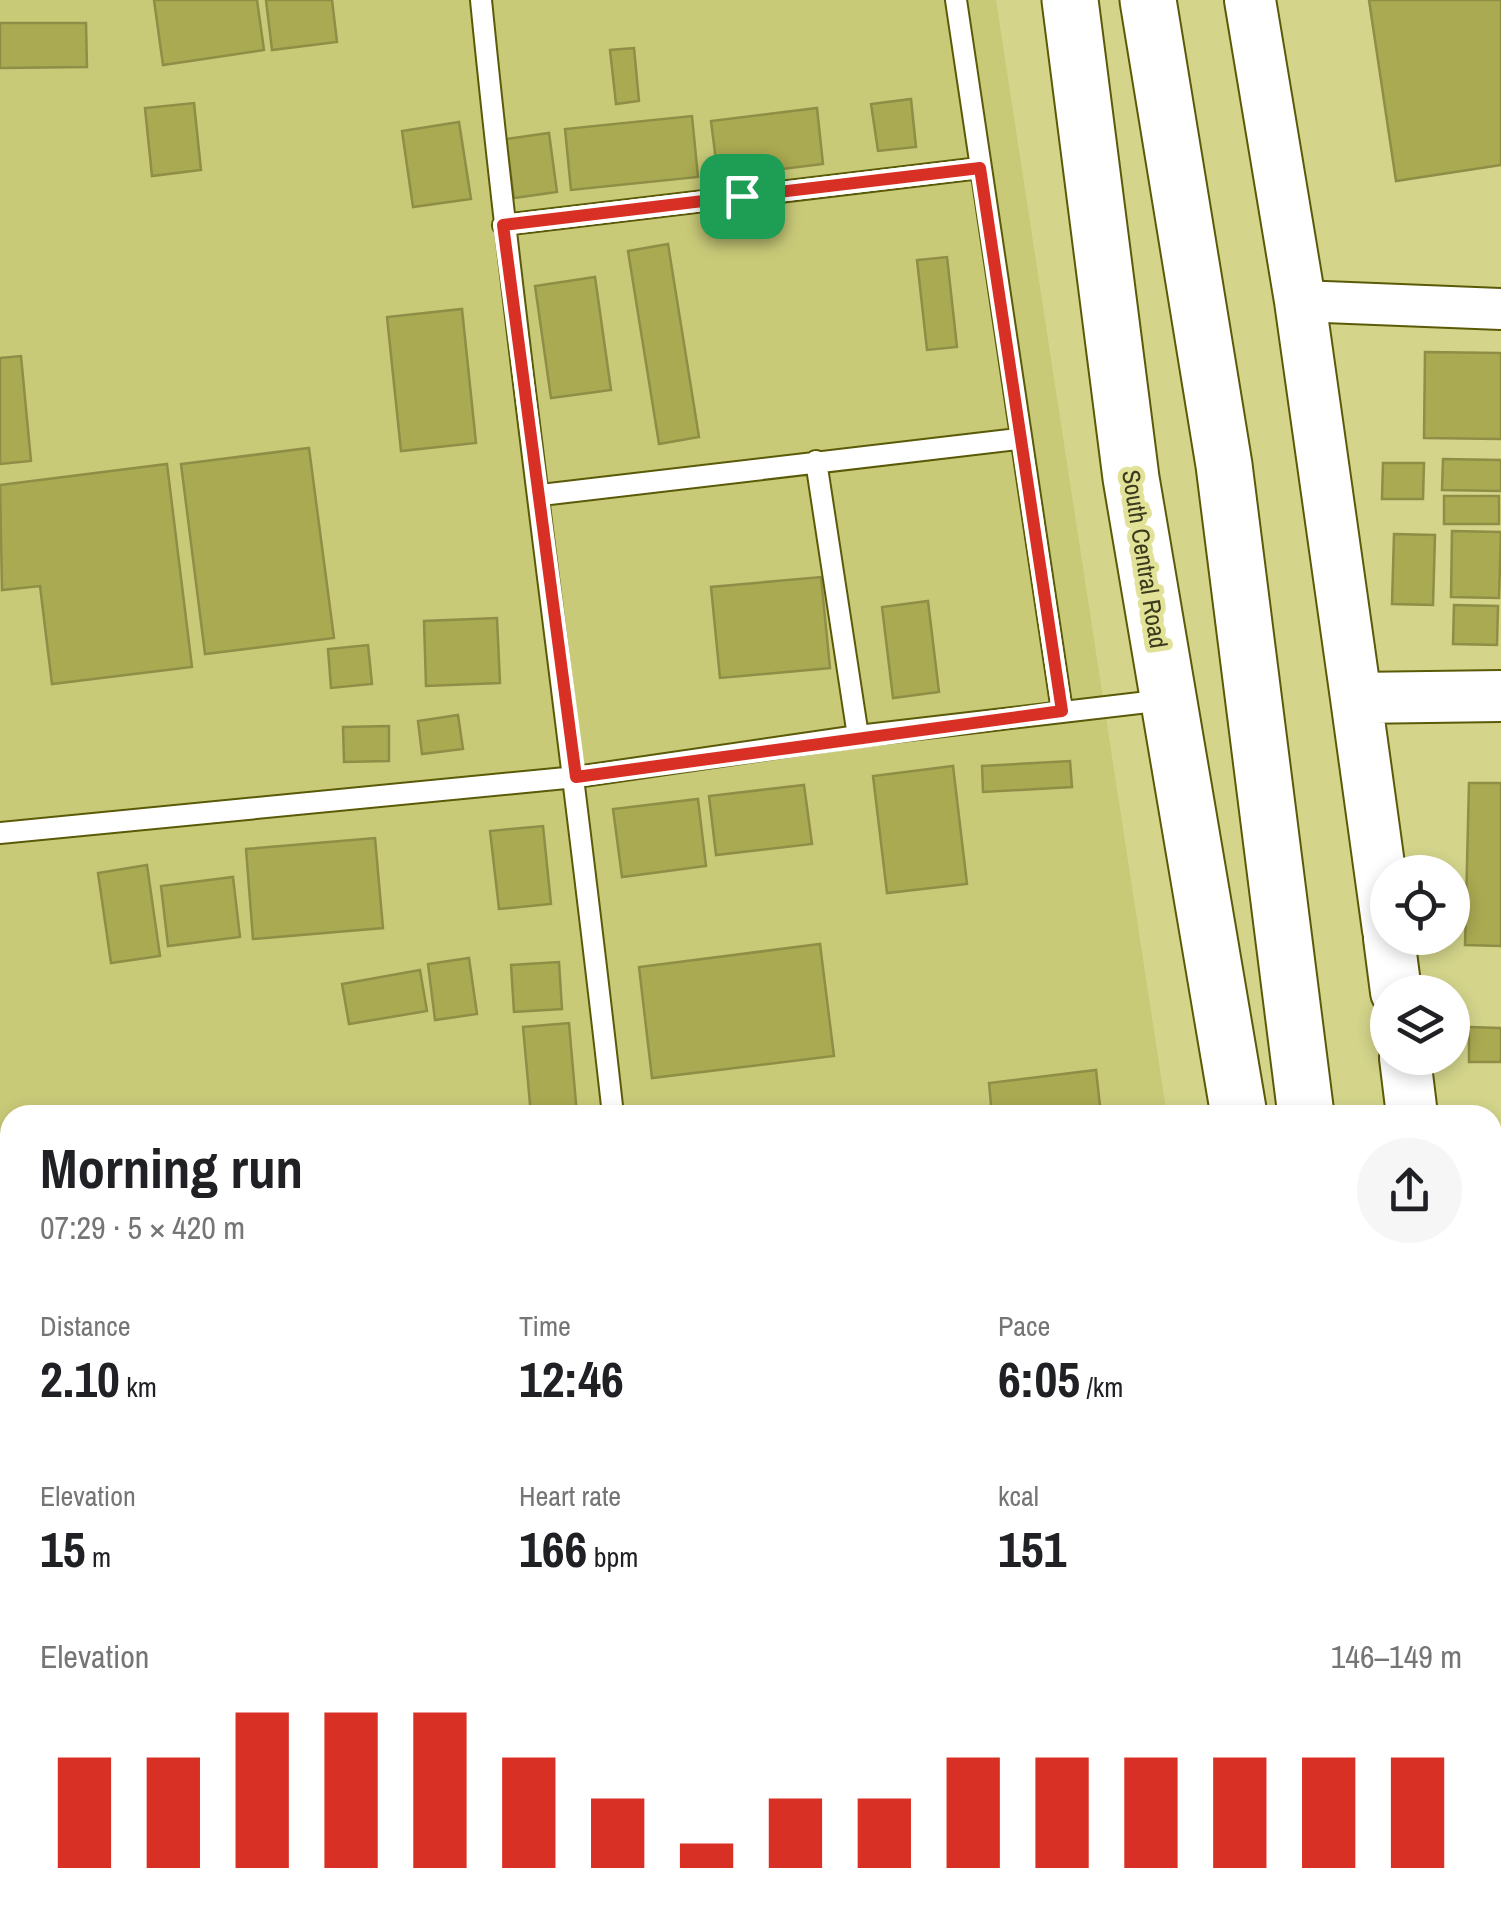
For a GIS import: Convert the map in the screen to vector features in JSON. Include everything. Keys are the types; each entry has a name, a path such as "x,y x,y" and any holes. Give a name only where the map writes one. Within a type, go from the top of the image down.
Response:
{"main road":[{"name":"South Central Road","path":"1070,0 1131,478 1237,1105"},
{"path":"1148,0 1224,465 1305,1105"}],"street":[{"path":"1250,0 1300,300 1377,855"},
{"path":"1300,300 1501,309"},
{"path":"1356,698 1501,696"},
{"path":"1407,1075 1411,1105"}],"lane":[{"path":"481,0 503,225 576,777 612,1105"},
{"path":"956,0 1018,438 1062,711"},
{"path":"503,225 980,168"},
{"path":"541,495 1018,438"},
{"path":"816,461 858,736"},
{"path":"0,834 576,777 858,736 1168,699"}],"shaded area":[{"path":"0,0 996,0 1165,1105 0,1105"}],"building":[{"path":"154,0 257,0 264,50 163,65"},
{"path":"266,0 332,0 337,42 272,50"},
{"path":"1369,0 1501,0 1501,165 1396,181"},
{"path":"0,23 86,23 87,67 0,68"},
{"path":"634,48 639,101 616,104 610,50"},
{"path":"911,99 916,147 878,151 871,104"},
{"path":"194,103 201,170 152,176 145,108"},
{"path":"817,108 823,164 718,177 711,121"},
{"path":"692,116 698,177 571,190 565,129"},
{"path":"459,122 471,199 413,207 402,131"},
{"path":"549,133 557,192 514,198 506,139"},
{"path":"668,244 699,437 659,444 628,251"},
{"path":"947,257 957,347 927,350 917,260"},
{"path":"595,277 611,390 551,398 535,286"},
{"path":"462,309 476,443 401,451 387,317"},
{"path":"1425,352 1501,353 1501,439 1424,438"},
{"path":"21,356 31,461 0,464 0,358"},
{"path":"309,448 334,638 205,654 181,464"},
{"path":"1443,459 1501,460 1501,491 1442,490"},
{"path":"1383,463 1424,463 1423,499 1382,499"},
{"path":"167,464 192,667 52,684 40,586 2,590 0,485"},
{"path":"1444,496 1499,496 1499,524 1444,524"},
{"path":"1452,531 1501,532 1499,598 1451,597"},
{"path":"1394,534 1435,535 1433,605 1392,604"},
{"path":"821,577 830,668 720,678 711,587"},
{"path":"928,601 939,692 893,698 882,607"},
{"path":"1454,605 1498,606 1497,645 1453,644"},
{"path":"497,618 500,683 426,686 424,621"},
{"path":"368,645 372,684 331,688 328,649"},
{"path":"458,715 463,749 422,754 418,721"},
{"path":"389,726 389,761 344,762 343,727"},
{"path":"1070,761 1072,787 983,792 982,766"},
{"path":"953,766 967,884 887,893 873,776"},
{"path":"1469,783 1501,783 1501,946 1470,945"},
{"path":"804,785 812,844 716,855 709,796"},
{"path":"698,799 706,866 622,877 613,809"},
{"path":"543,826 551,904 499,909 490,831"},
{"path":"375,838 383,928 253,939 246,849"},
{"path":"147,865 160,956 111,963 98,873"},
{"path":"233,877 240,937 168,946 161,886"},
{"path":"820,944 834,1056 652,1078 639,967"},
{"path":"469,958 477,1014 435,1020 428,964"},
{"path":"559,962 562,1009 514,1012 511,965"},
{"path":"420,970 427,1011 349,1024 342,984"},
{"path":"569,1023 576,1105 530,1105 523,1027"},
{"path":"1470,1027 1501,1028 1501,1062 1470,1062"},
{"path":"1096,1070 1100,1105 991,1105 989,1083"}],"route":[{"path":"980,168 1062,711 576,777 503,225 742,196 980,168"}]}
